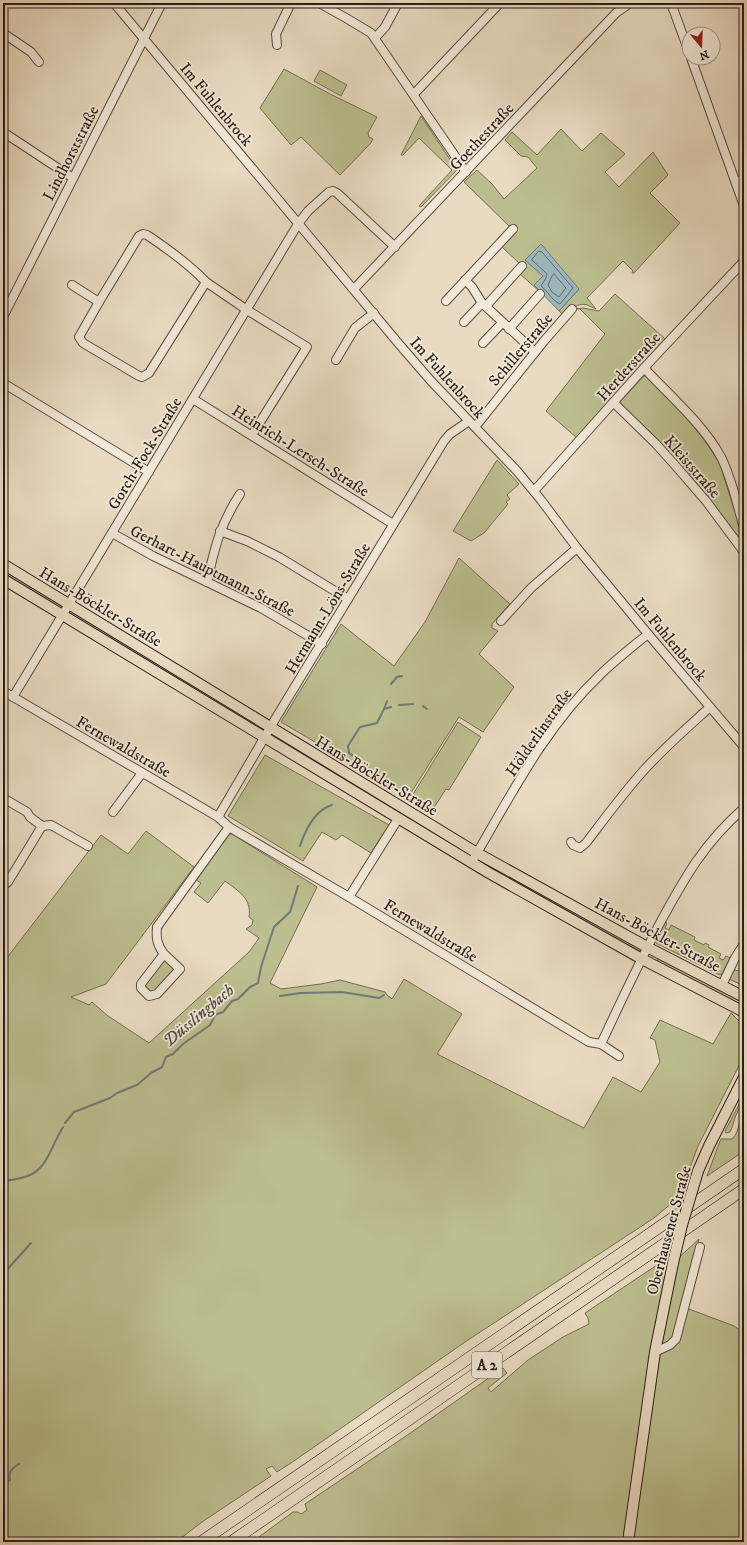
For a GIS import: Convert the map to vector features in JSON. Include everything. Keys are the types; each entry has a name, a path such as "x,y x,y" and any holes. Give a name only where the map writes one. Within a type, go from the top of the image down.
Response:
{"highway":[{"name":"A 2","path":"201,1542 744,1168"},
{"name":"A 2","path":"231,1542 744,1189"}],"main road":[{"name":"Hans-Böckler-Straße","path":"3,564 477,853 647,947 744,997"},
{"name":"Hans-Böckler-Straße","path":"3,579 471,863 642,959 744,1012"},
{"name":"Oberhausener Straße","path":"628,1542 656,1352 682,1225 698,1171 744,1077"}],"street":[{"name":"Im Fuhlenbrock","path":"114,3 431,381 504,456 534,491 577,548 744,747"},
{"name":"Lindhorststraße","path":"3,317 162,3"},
{"path":"276,45 276,34 291,3"},
{"path":"319,3 365,28 375,38 466,172"},
{"path":"375,38 385,27 398,3"},
{"path":"414,94 500,3"},
{"name":"Goethestraße","path":"354,289 616,13 630,3"},
{"path":"671,3 681,30"},
{"path":"3,33 32,52 39,62"},
{"path":"694,66 744,206"},
{"path":"3,132 73,178"},
{"path":"736,184 744,178"},
{"path":"298,224 308,211 329,192 333,191 337,192 395,247"},
{"name":"Gorch-Fock-Straße","path":"13,697 298,224"},
{"path":"446,301 513,229"},
{"path":"206,282 149,373 142,377 81,340 80,333 137,239 143,234 175,253 206,282 247,310 307,347 252,435"},
{"name":"Herderstraße","path":"534,491 644,368 744,261"},
{"path":"464,322 522,266"},
{"path":"465,280 484,304 502,323 535,352"},
{"path":"72,285 99,302"},
{"path":"509,329 540,294"},
{"name":"Schillerstraße","path":"472,424 572,309"},
{"path":"336,360 355,328 374,313"},
{"path":"483,343 502,323"},
{"name":"Kleiststraße","path":"644,368 704,432 721,457 744,528"},
{"path":"3,383 149,472"},
{"name":"Heinrich-Lersch-Straße","path":"193,399 393,524"},
{"name":"Kleiststraße","path":"614,403 674,464 706,502 744,552"},
{"name":"Hermann-Löns-Straße","path":"218,817 270,727 322,644 444,441 450,434 472,424"},
{"path":"207,582 220,531 225,518 240,494"},
{"path":"220,531 247,541 279,557 348,599"},
{"name":"Gerhart-Hauptmann-Straße","path":"112,533 153,556 261,608 322,644"},
{"path":"501,621 531,588 577,548"},
{"name":"Hölderlinstraße","path":"471,863 529,766 566,713 599,675 648,634"},
{"name":"Fernewaldstraße","path":"3,691 218,817 229,827 349,897 589,1042 600,1044 618,1056"},
{"path":"571,842 580,848 586,843 614,804 646,768 710,708"},
{"path":"113,812 142,773"},
{"path":"3,798 27,812 30,817 42,826 51,825 88,846"},
{"path":"600,1044 647,947 692,865 715,836 744,808"},
{"name":"Hans-Böckler-Straße","path":"349,897 398,819"},
{"path":"3,886 8,882 42,826"},
{"path":"164,954 141,984 141,988 149,996 157,994 180,969 160,949 156,939 157,927 229,827"},
{"path":"722,985 735,958 744,944"},
{"path":"656,1352 670,1345 676,1339 700,1247"}],"green space":[{"path":"284,69 377,117 368,133 369,137 373,139 370,144 340,175 301,137 291,145 260,108"},
{"path":"320,70 347,85 341,96 314,81"},
{"path":"421,116 457,170 421,207 419,206 452,170 419,138 403,155 401,155"},
{"path":"561,129 582,151 601,133 625,154 605,172 619,187 653,152 668,175 650,193 680,223 634,273 632,273 633,271 623,261 587,298 596,309 584,304 575,307 564,315 559,311 579,289 543,276 539,291 519,273 520,264 501,246 517,230 515,228 516,225 511,228 464,182 477,170 492,184 504,199 537,168 528,157 521,156 505,140 512,132 537,155"},
{"path":"615,294 665,339 577,438 546,411 605,334 580,309 577,309 568,319 575,309 583,308 599,311"},
{"path":"644,376 647,376 685,417 703,438 718,461 720,461 724,470 723,474 742,535 744,537 744,545 721,519 720,513 673,452 680,451 680,448 667,451 619,403"},
{"path":"497,460 519,484 507,495 510,499 506,502 508,504 484,533 471,541 453,531"},
{"path":"459,558 510,604 492,624 492,628 498,631 479,654 514,687 483,732 459,717 409,796 281,722 341,624 394,666 425,622"},
{"path":"458,722 481,737 449,790 446,789 433,809 412,796"},
{"path":"265,755 389,825 371,853 342,835 336,840 322,832 303,861 228,816"},
{"path":"146,831 194,867 106,984 71,997 89,1005 92,1002 108,1016 149,1043 249,952 259,938 246,929 252,925 253,920 249,917 249,910 246,900 239,892 225,881 208,903 194,892 201,883 196,880 229,834 232,834 317,887 270,983 281,989 340,980 385,992 392,999 404,979 462,1014 437,1054 584,1128 613,1077 641,1092 660,1062 655,1040 650,1038 660,1020 713,1044 731,1013 744,1026 744,1056 698,1146 679,1197 654,1218 465,1342 291,1463 277,1472 272,1466 266,1469 271,1476 202,1522 176,1542 3,1542 3,963 101,835 128,854"},
{"path":"484,859 642,948 640,953 480,866"},
{"path":"665,922 667,923 665,928 669,930 671,925 695,937 694,940 704,945 705,943 709,945 708,947 721,954 719,958 723,960 726,956 730,958 722,974 720,975 656,943 655,941"},
{"path":"744,949 744,986 729,979 733,969 738,971 742,962 737,959"},
{"path":"659,956 744,1000 744,1009 656,964"},
{"path":"162,959 166,959 175,970 156,992 151,993 144,987 145,982"},
{"path":"744,1095 744,1099 731,1130 730,1132 726,1133 725,1131"},
{"path":"744,1106 744,1151 707,1176 721,1139 732,1139 735,1136"},
{"path":"699,1239 681,1306 734,1326 744,1333 744,1542 252,1542 293,1512 298,1512 301,1514 307,1510 305,1504 503,1368 507,1373 488,1388 491,1392 528,1360 563,1337 589,1324 585,1313 660,1263 662,1273"}],"water":[{"path":"541,244 579,289 559,311 534,285 543,276 525,260"}],"waterway":[{"path":"391,684 397,677 402,676"},
{"name":"Düsslingbach","path":"384,709 387,701"},
{"name":"Düsslingbach","path":"399,705 413,704"},
{"name":"Düsslingbach","path":"423,706 427,709"},
{"name":"Düsslingbach","path":"359,760 349,753 348,746 360,727 377,723 384,709 391,707"},
{"name":"Düsslingbach","path":"300,846 308,828 316,816 321,811 332,805"},
{"name":"Düsslingbach","path":"65,1123 74,1112 110,1098 117,1093 137,1085 151,1073 162,1067 166,1057 173,1054 183,1044 210,1025 215,1015 223,1012 232,1001 238,999 250,987 258,983 261,967 274,927 290,912 298,886"},
{"path":"280,996 301,993 342,992 379,998 384,995"},
{"name":"Düsslingbach","path":"3,1181 29,1176 36,1171 47,1158 63,1127"},
{"path":"3,1275 31,1243"},
{"path":"3,1485 10,1480 11,1470 19,1464"}]}
